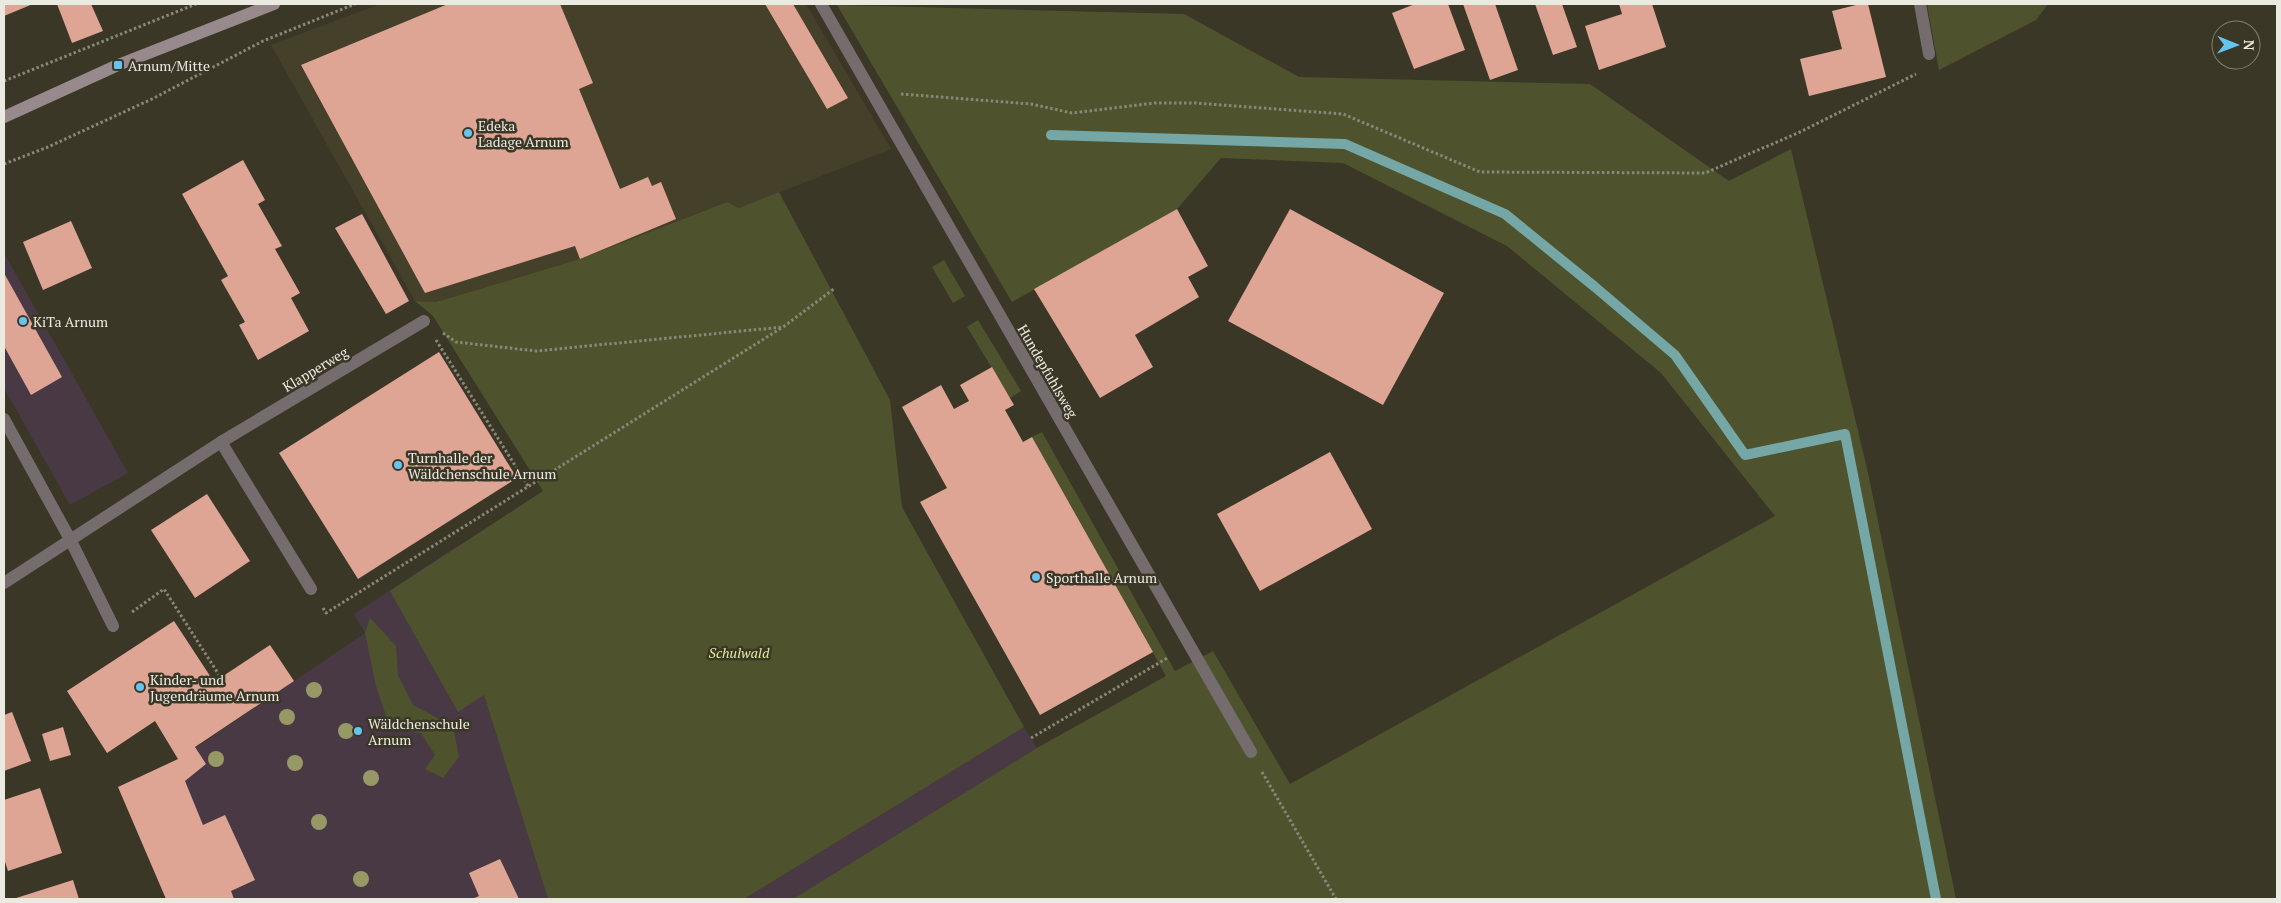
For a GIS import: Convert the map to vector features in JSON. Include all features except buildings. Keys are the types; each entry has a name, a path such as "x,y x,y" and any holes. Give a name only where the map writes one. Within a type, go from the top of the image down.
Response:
{"street":[{"path":"4,117 118,65 274,4"},
{"name":"Hundepfuhlsweg","path":"821,4 1251,752"},
{"path":"1920,4 1929,54"},
{"name":"Klapperweg","path":"4,583 221,442 424,321"},
{"path":"4,419 71,540 113,626"},
{"path":"221,442 311,590"}],"path":[{"path":"4,81 196,4"},
{"path":"4,164 48,147 152,99 264,41 355,4"},
{"path":"870,91 1031,104 1072,113 1165,103 1342,114 1480,172 1705,172 1800,132 1916,74 1929,54"},
{"path":"311,590 326,613 783,327 835,288"},
{"path":"424,321 456,342 536,351 783,327"},
{"path":"424,321 528,486"},
{"path":"113,626 164,589 221,678"},
{"path":"1031,738 1189,645"},
{"path":"1251,752 1336,899"}],"shaded area":[{"path":"380,4 806,4 891,149 739,208 727,202 580,259 436,302 415,301 271,45"},
{"name":"KiTa Arnum","path":"4,253 128,473 70,505 4,388"},
{"name":"Wäldchenschule Arnum","path":"457,546 484,694 548,899 166,899 118,787 179,759 365,633 354,614"},
{"path":"1024,727 1037,748 793,899 744,899"}],"green space":[{"path":"1927,4 2048,4 2036,20 1939,70"},
{"path":"837,5 1184,14 1299,77 1590,84 1729,181 1791,149 1868,473 1956,899 793,899 1037,748 1166,676 1032,437 1042,432 1175,671 1213,651 1290,784 1775,516 1661,373 1507,246 1343,163 1221,158 1177,209 1012,302"},
{"name":"Schulwald","path":"779,192 890,400 902,507 1024,727 744,899 548,899 484,695 458,712 390,591 543,491 433,316 415,301 436,302 580,259 727,202 739,208"},
{"path":"944,260 965,296 953,303 932,267"},
{"path":"978,320 1021,391 1010,398 967,327"},
{"path":"370,618 396,646 398,675 413,705 443,721 454,732 459,757 443,778 425,769 435,755 421,733 399,730 387,719 376,686 365,633"}],"waterway":[{"path":"1051,135 1345,144 1505,214 1675,355 1745,455 1845,434 1936,899"}],"place":[{"name":"Arnum/Mitte","path":"118,65"},
{"name":"Edeka Ladage Arnum","path":"468,133"},
{"name":"KiTa Arnum","path":"23,321"},
{"name":"Turnhalle der Wäldchenschule Arnum","path":"398,465"},
{"name":"Sporthalle Arnum","path":"1036,577"},
{"name":"Kinder- und Jugendräume Arnum","path":"140,687"},
{"name":"Wäldchenschule Arnum","path":"358,731"}]}
